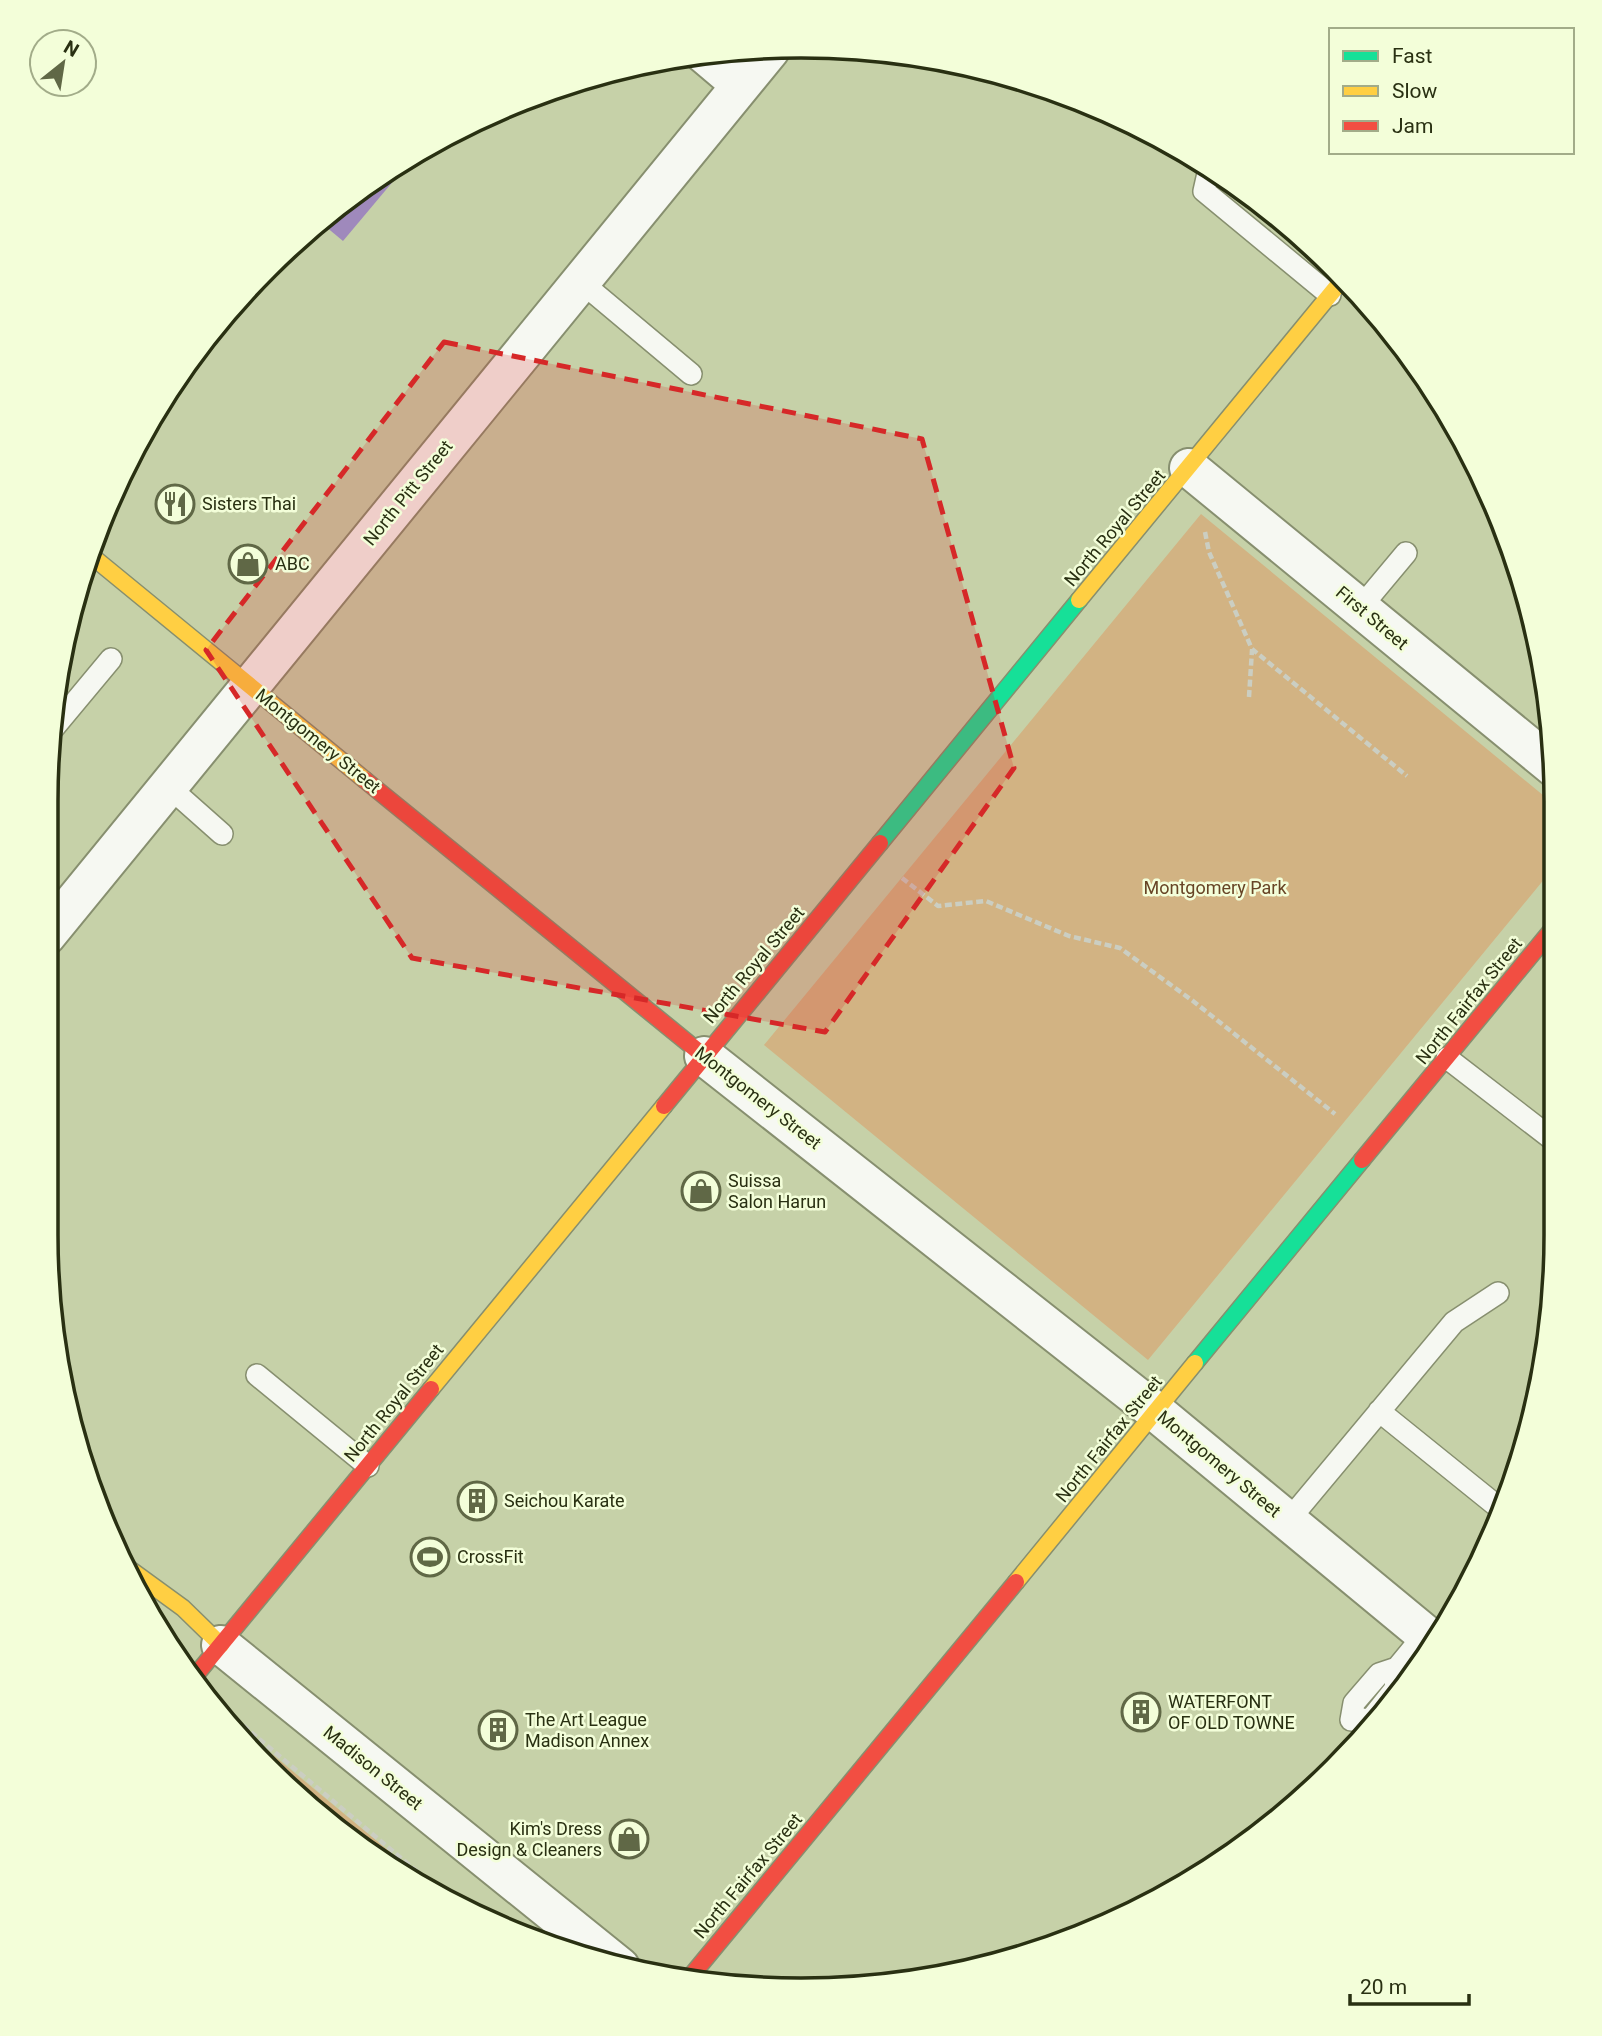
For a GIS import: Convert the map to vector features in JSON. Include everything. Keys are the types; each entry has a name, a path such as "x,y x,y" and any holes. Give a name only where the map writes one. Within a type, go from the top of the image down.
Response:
{"street":[{"name":"North Pitt Street","path":"58,913 169,787 763,59"},
{"path":"715,63 741,85"},
{"name":"North Royal Street","path":"199,1671 1337,287"},
{"name":"First Street","path":"1189,468 1543,758"},
{"name":"Montgomery Street","path":"98,560 704,1056 1156,1412 1427,1635"},
{"name":"North Fairfax Street","path":"695,1971 1544,939"},
{"name":"Madison Street","path":"141,1578 183,1608 221,1645 599,1950"}],"lane":[{"path":"1207,179 1205,191 1337,287"},
{"path":"580,281 691,374"},
{"path":"1360,608 1406,553"},
{"path":"63,717 111,659"},
{"path":"169,787 222,834"},
{"path":"1447,1058 1544,1133"},
{"path":"1288,1521 1454,1322 1498,1293"},
{"path":"257,1375 368,1465"},
{"path":"1379,1411 1494,1504"},
{"path":"1347,1728 1354,1703 1379,1674 1396,1668 1422,1644"}],"path":[{"path":"1228,500 1204,533 1209,552 1252,649 1407,776"},
{"path":"1249,696 1252,649"},
{"path":"869,856 915,886 938,906 986,901 1069,936 1120,948 1193,1001 1335,1114"},
{"path":"241,1724 416,1871"}],"highlighted area":[{"path":"444,342 922,439 1014,768 825,1032 412,958 206,650"}],"green space":[{"name":"Montgomery Park","path":"1201,514 1544,796 1544,879 1148,1360 764,1045"},
{"path":"258,1743 403,1862 349,1825 311,1794"}],"shaded area":[{"path":"396,178 343,241 328,228"}],"traffic: fast":[{"path":"880,843 1079,600"},
{"path":"1195,1363 1362,1160"}],"traffic: slow":[{"path":"1079,600 1337,286"},
{"path":"97,561 365,780"},
{"path":"431,1389 664,1106"},
{"path":"1016,1582 1195,1363"},
{"path":"141,1578 183,1608 221,1645"}],"traffic: jam":[{"path":"365,780 704,1056"},
{"path":"664,1106 880,843"},
{"path":"1362,1160 1544,939"},
{"path":"199,1671 431,1389"},
{"path":"695,1971 1016,1582"}],"place":[{"name":"Sisters Thai","path":"175,504"},
{"name":"ABC","path":"248,564"},
{"name":"Suissa Salon Harun","path":"701,1191"},
{"name":"Seichou Karate","path":"477,1501"},
{"name":"CrossFit","path":"430,1557"},
{"name":"WATERFONT OF OLD TOWNE","path":"1141,1712"},
{"name":"The Art League Madison Annex","path":"498,1730"},
{"name":"Kim's Dress Design & Cleaners","path":"629,1839"}]}
